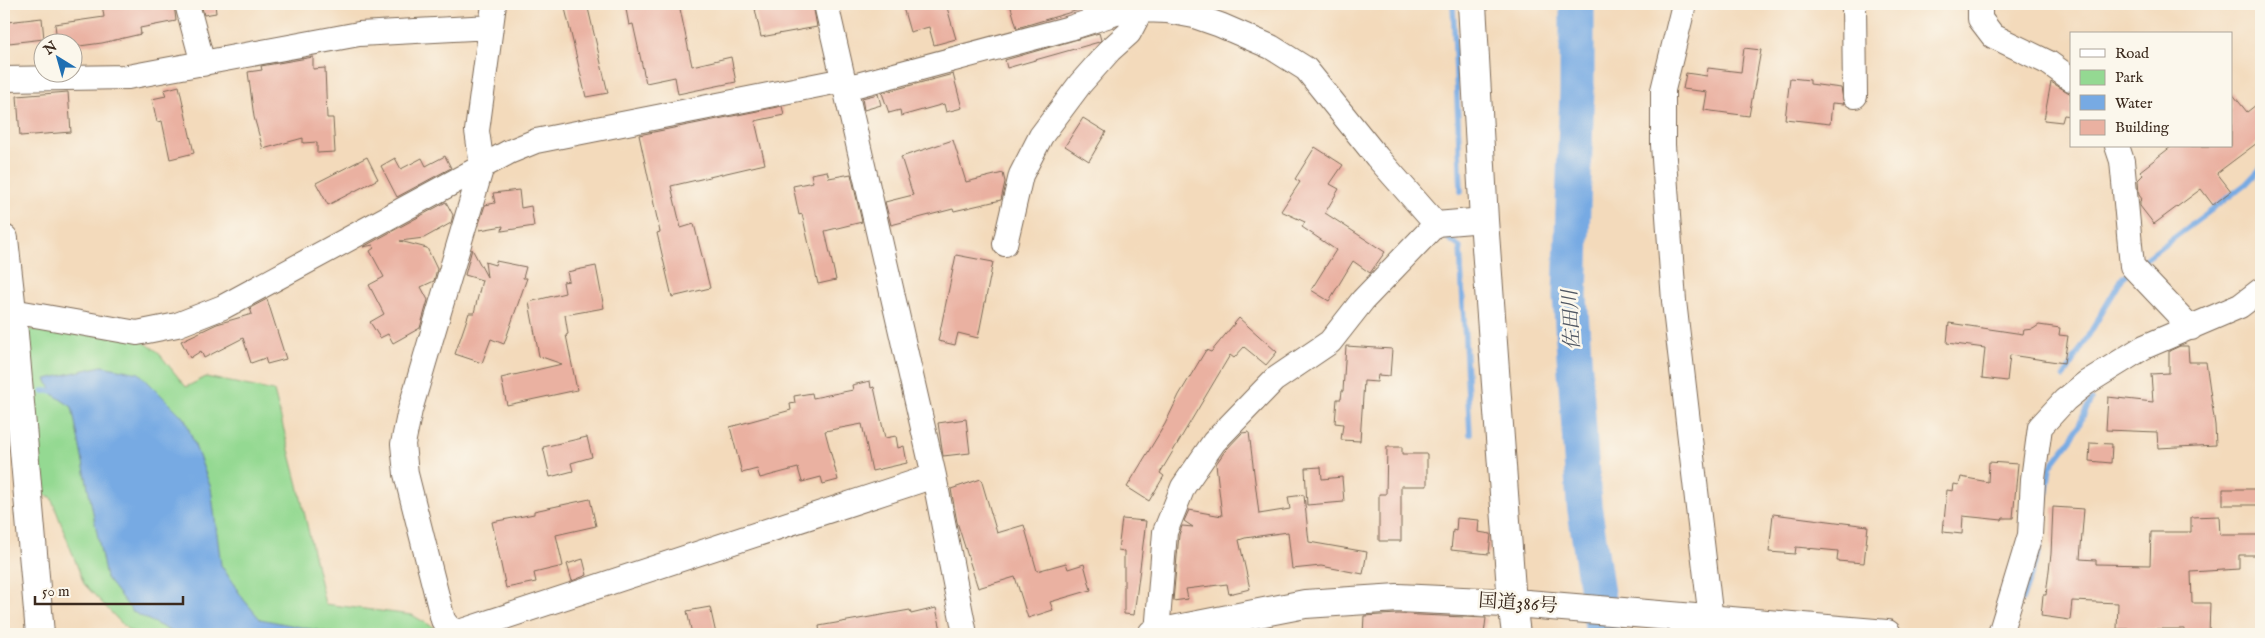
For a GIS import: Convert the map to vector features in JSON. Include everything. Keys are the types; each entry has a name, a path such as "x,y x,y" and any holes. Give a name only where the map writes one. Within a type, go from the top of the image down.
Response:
{"main road":[{"path":"1472,4 1484,220 1519,603 1516,634"},
{"path":"4,239 12,311 12,398 40,634"},
{"name":"国道386号","path":"1155,634 1304,604 1398,598 1519,603 1887,634"}],"street":[{"path":"187,4 203,64"},
{"path":"826,4 934,476 965,634"},
{"path":"1684,4 1663,90 1664,145 1674,302 1711,620"},
{"path":"1854,4 1854,96"},
{"path":"1980,4 1980,19 1993,36 2049,63 2070,78"},
{"path":"1005,244 1020,175 1042,136 1080,84 1110,50 1155,8"},
{"path":"12,311 137,333 153,332 223,307 508,152 536,142 845,84 1070,28 1116,13 1155,8 1194,16 1220,25 1271,47 1306,69 1436,224"},
{"path":"4,79 128,77 359,34 492,15 477,131 482,166 410,410 403,444 408,483 442,620 449,628 459,632 934,476"},
{"path":"2118,148 2122,161 2138,272 2191,328"},
{"path":"1155,634 1165,532 1183,487 1214,442 1274,380 1330,342 1363,300 1436,224 1484,220"},
{"path":"2000,634 2030,535 2033,479 2040,427 2065,400 2086,383 2144,347 2240,306 2261,290"}],"green space":[{"path":"23,329 139,339 157,351 186,387 206,377 274,391 325,604 412,615 445,634 136,634 128,630 84,584 51,497 33,491"}],"water":[{"path":"102,366 139,373 185,419 211,488 221,565 244,600 260,619 336,634 176,634 133,612 106,578 72,407 54,395 46,379"}],"building":[{"path":"102,4 174,4 176,21 140,28 141,34 82,46 82,32 56,32 55,24 104,17"},
{"path":"201,4 215,4 216,13 204,15"},
{"path":"564,4 587,4 608,93 586,97"},
{"path":"625,4 679,4 692,66 731,57 736,82 678,94 675,77 646,83 633,24 629,25"},
{"path":"754,4 813,4 817,27 761,37"},
{"path":"902,4 946,4 956,39 934,45 929,27 910,32"},
{"path":"1010,4 1091,4 1092,6 1017,28"},
{"path":"42,18 43,32 32,32 32,40 9,43 7,22"},
{"path":"1099,33 1101,40 1099,42 1007,68 1005,60"},
{"path":"1744,48 1761,50 1749,116 1704,110 1707,92 1683,89 1686,73 1707,76 1708,68 1741,72"},
{"path":"313,57 313,69 325,68 327,118 333,118 335,152 317,153 317,142 303,143 303,138 263,149 254,117 248,72 262,70 261,66"},
{"path":"953,74 962,108 946,112 944,104 901,116 900,110 889,113 882,93"},
{"path":"1790,78 1810,80 1810,84 1841,88 1844,104 1832,103 1830,124 1785,119"},
{"path":"2051,82 2070,93 2070,116 2064,115 2062,122 2044,120"},
{"path":"179,86 194,153 170,159 162,121 157,122 152,99 166,96 164,90"},
{"path":"68,92 71,132 20,136 17,96"},
{"path":"2232,93 2247,112 2261,101 2261,140 2217,173 2231,191 2213,205 2201,189 2154,224 2140,206 2142,199 2139,195 2138,180 2143,175 2140,171 2169,148 2232,148"},
{"path":"878,94 881,105 864,110 862,98"},
{"path":"782,106 784,115 755,121 765,164 671,186 681,228 694,224 710,288 672,297 657,233 660,232 639,135"},
{"path":"1083,118 1106,132 1089,161 1065,146"},
{"path":"953,140 966,182 1003,173 1005,182 1001,200 954,211 953,209 891,225 885,202 913,195 901,157"},
{"path":"1315,147 1343,165 1330,184 1339,189 1325,213 1385,252 1370,273 1353,261 1329,301 1311,290 1336,250 1302,227 1305,222 1281,211 1300,182 1295,179"},
{"path":"445,156 451,168 397,197 381,166 395,158 401,169 422,158 426,166"},
{"path":"367,157 378,179 328,205 316,183"},
{"path":"827,171 829,178 851,174 862,222 825,231 836,280 818,284 802,214 799,215 793,186 813,182 811,174"},
{"path":"519,190 521,208 531,206 534,226 502,231 503,226 480,230 479,224 485,205 495,203 493,193"},
{"path":"446,202 453,215 451,223 424,238 400,241 427,248 437,269 434,281 421,287 428,300 420,328 393,343 388,334 380,338 370,322 384,314 369,285 384,277 370,251 374,248 373,245 363,247"},
{"path":"472,249 487,277 485,262 495,265 496,261 526,267 523,278 527,278 504,344 491,339 482,363 455,354 469,313 474,313 482,280 465,275"},
{"path":"956,255 993,262 978,338 958,333 955,345 938,341"},
{"path":"596,266 604,308 565,315 568,334 566,335 577,390 507,405 501,378 562,364 539,356 529,302 565,293 563,282 569,281 567,272"},
{"path":"267,299 286,359 267,364 265,358 251,363 243,338 204,358 201,351 190,358 181,341 217,324 252,314 250,308"},
{"path":"1239,318 1277,352 1266,365 1244,347 1234,358 1230,355 1160,473 1164,476 1149,501 1127,487 1206,350 1211,352"},
{"path":"1949,323 2023,334 2024,330 2033,329 2039,325 2060,328 2059,335 2068,336 2064,363 2010,355 2007,381 1982,378 1985,348 1947,343"},
{"path":"1346,346 1392,349 1390,376 1378,375 1377,382 1364,381 1360,441 1341,440 1343,424 1335,423 1337,399 1341,399 1343,391"},
{"path":"2180,346 2188,346 2189,362 2206,362 2216,445 2158,448 2157,432 2106,430 2108,397 2153,402 2151,374 2169,373 2169,351"},
{"path":"870,381 871,388 874,387 885,438 896,436 898,448 904,446 907,463 872,471 862,424 825,431 838,480 823,484 821,477 802,482 798,468 760,478 757,469 742,473 730,427 791,410 790,404 795,403 794,396 812,393 813,398 853,390 852,385"},
{"path":"966,419 970,453 943,456 938,423"},
{"path":"1249,432 1259,514 1290,509 1288,497 1304,495 1309,542 1367,552 1363,574 1321,566 1292,569 1288,532 1245,538 1239,540 1250,589 1229,594 1227,584 1186,589 1188,599 1173,601 1179,535 1182,526 1193,527 1184,521 1189,510 1222,516 1216,464 1242,433"},
{"path":"587,437 592,457 571,463 573,471 550,477 543,447"},
{"path":"2090,443 2112,444 2111,463 2089,461"},
{"path":"1387,447 1402,447 1402,454 1427,454 1427,486 1401,486 1401,541 1379,541 1379,494 1386,494"},
{"path":"1989,462 2018,464 2013,518 2003,518 2002,520 1963,516 1962,534 1943,532 1947,490 1953,491 1954,484 1959,485 1961,477 1988,482"},
{"path":"1321,467 1322,479 1342,477 1344,502 1307,505 1305,468"},
{"path":"981,479 997,533 1024,525 1037,571 1066,563 1068,569 1084,564 1091,590 1050,602 1053,610 1028,618 1015,577 978,588 957,522 951,489"},
{"path":"2223,489 2261,489 2261,505 2223,505"},
{"path":"590,499 596,526 556,535 563,566 534,573 536,582 506,588 492,522 534,514 534,511"},
{"path":"2053,507 2084,509 2080,559 2096,560 2096,564 2150,565 2151,532 2191,532 2191,517 2219,516 2220,535 2261,535 2261,555 2239,555 2239,569 2191,572 2192,603 2210,603 2209,634 2185,634 2185,629 2117,629 2118,603 2072,601 2070,620 2041,616 2043,595 2046,595 2051,554"},
{"path":"1773,514 1868,526 1864,563 1837,561 1838,551 1796,547 1795,554 1769,552"},
{"path":"1457,518 1479,520 1478,532 1491,534 1489,554 1451,550 1453,530 1456,531"},
{"path":"1122,519 1146,521 1134,615 1124,614 1124,551 1118,550"},
{"path":"583,559 587,575 572,581 567,564"},
{"path":"710,607 716,634 692,634 687,611"},
{"path":"936,608 942,634 820,634 819,626 910,610 911,614"},
{"path":"1398,614 1486,618 1484,634 1363,634 1364,616"}],"waterway":[{"path":"1453,4 1461,192"},
{"name":"佐田川","path":"1577,4 1577,89 1570,296 1584,504 1603,634"},
{"path":"2139,264 2246,184 2261,168"},
{"path":"1440,232 1460,247 1470,434"},
{"path":"2064,377 2123,277 2130,272"},
{"path":"43,391 58,391"},
{"path":"2042,528 2050,467 2073,437 2091,400"},
{"path":"2022,600 2039,552 2041,537"}]}
